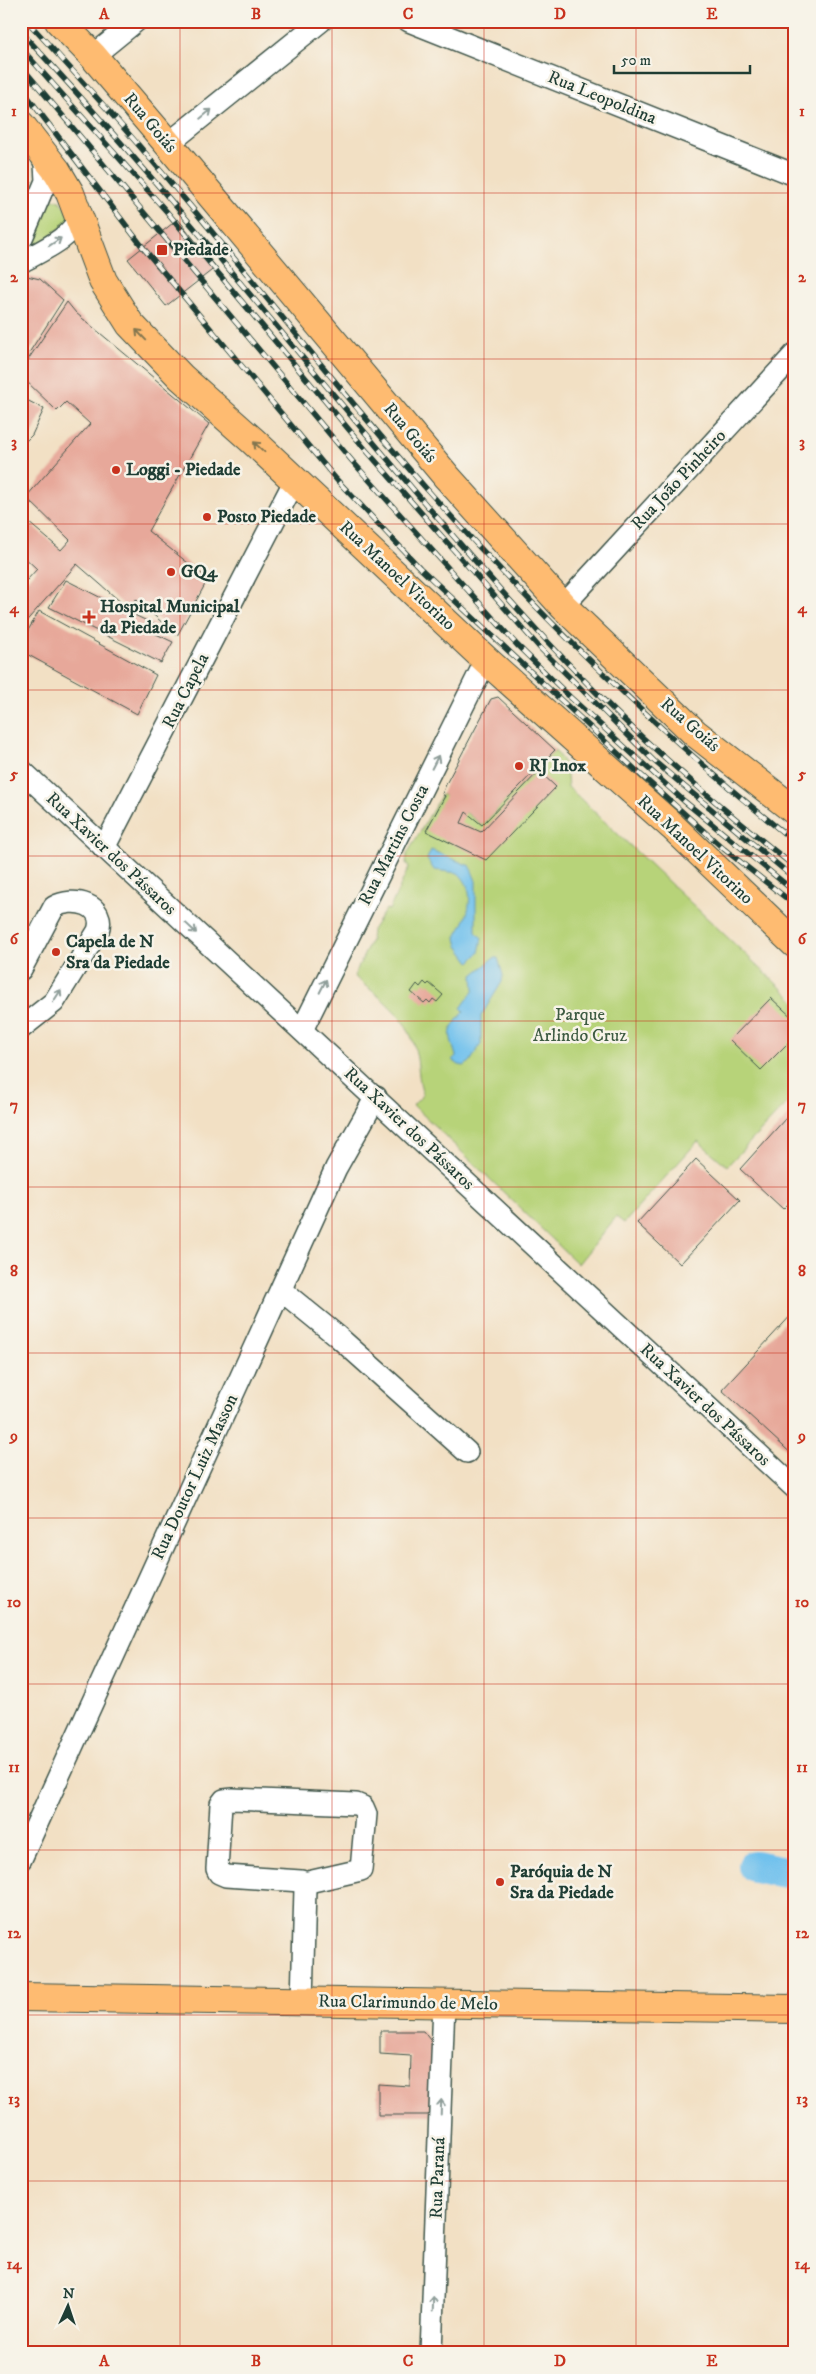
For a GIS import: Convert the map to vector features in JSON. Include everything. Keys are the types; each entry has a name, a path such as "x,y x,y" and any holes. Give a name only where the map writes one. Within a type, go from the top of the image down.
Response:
{"main road":[{"name":"Rua Goiás","path":"60,21 93,56 168,144 447,477 563,606 695,733 795,811"},
{"name":"Rua Manoel Vitorino","path":"29,134 57,171 77,208 103,281 130,324 181,377 295,480 486,660 673,827 795,944"},
{"name":"Rua Clarimundo de Melo","path":"21,1997 795,2009"}],"street":[{"path":"93,56 136,21"},
{"path":"168,144 321,21"},
{"name":"Rua Leopoldina","path":"409,21 795,175"},
{"path":"21,240 39,200 47,172 29,134"},
{"path":"21,262 73,230 79,220 77,208 59,196 39,200"},
{"name":"Rua João Pinheiro","path":"563,606 795,354"},
{"name":"Rua Capela","path":"104,848 295,480"},
{"name":"Rua Martins Costa","path":"302,1030 486,660"},
{"name":"Rua Xavier dos Pássaros","path":"21,770 795,1488"},
{"path":"21,969 54,908 62,903 75,902 93,908 98,913 101,923 98,931 54,1002 21,1028"},
{"name":"Rua Doutor Luiz Masson","path":"21,1860 200,1464 282,1291 336,1168 376,1098"},
{"path":"282,1291 336,1335 467,1452"},
{"path":"302,2002 304,1883 301,1880 226,1876 219,1873 217,1869 221,1804 224,1800 356,1804 363,1807 366,1814 361,1870 304,1883"},
{"name":"Rua Paraná","path":"431,2353 444,2003"}],"green space":[{"path":"59,200 73,219 21,257 45,203"},
{"name":"Parque Arlindo Cruz","path":"555,750 566,766 568,787 795,1001 795,1095 727,1166 698,1141 624,1223 616,1217 578,1264 413,1105 423,1095 416,1055 406,1026 382,999 354,976 371,940 372,930 386,909 389,910 409,867 406,863 407,854 442,794 482,825"}],"water":[{"path":"431,850 470,866 476,881 476,932 482,938 479,953 470,962 458,946 456,938 468,911 470,897 467,884 458,873 434,870 427,859"},
{"path":"494,958 498,958 503,975 502,982 481,1016 481,1044 470,1062 464,1066 459,1065 452,1060 456,1056 451,1041 452,1028 464,1011 461,1008 474,990 473,975"}],"building":[{"path":"178,219 216,267 166,306 128,259"},
{"path":"27,276 40,279 63,300 27,356 21,352 21,279"},
{"path":"67,302 76,313 209,424 148,531 208,579 177,636 136,599 130,613 158,626 154,633 173,642 161,663 49,607 66,580 121,608 123,604 77,564 21,627 21,574 27,580 37,569 21,554 21,516 61,550 70,540 26,497 90,424 66,402 57,411 21,376 21,370"},
{"path":"21,397 44,409 32,435 21,446"},
{"path":"39,611 156,675 137,714 21,651 21,643"},
{"path":"498,697 555,750 482,825 466,812 461,823 481,832 539,771 556,787 486,860 426,831 445,796 442,794 447,782 491,699"},
{"path":"424,982 427,985 429,983 443,995 437,1002 433,999 430,1003 427,1000 424,1003 411,992 417,984 420,987"},
{"path":"771,998 795,1020 795,1036 761,1070 730,1040"},
{"path":"795,1108 795,1197 783,1209 740,1169"},
{"path":"696,1159 740,1200 680,1264 637,1223"},
{"path":"795,1311 795,1457 722,1390"},
{"path":"380,2031 423,2031 434,2045 432,2115 378,2115 378,2084 410,2086 411,2056 380,2054"}],"waterway":[{"path":"754,1866 795,1874"}],"railway":[{"path":"27,21 153,161 359,411 467,534 556,627 648,716 795,842"},
{"path":"21,32 179,210 435,515 536,629 642,737 717,803 795,867"},
{"path":"21,48 167,212 366,450 539,647 654,761 795,879"},
{"path":"21,66 353,462 517,645 570,697 684,801 795,892"},
{"path":"21,88 145,250 336,479 420,568 640,774 724,849 795,905"}],"place":[{"name":"Piedade","path":"162,250"},
{"name":"Loggi - Piedade","path":"116,470"},
{"name":"Posto Piedade","path":"207,517"},
{"name":"GQ4","path":"171,572"},
{"name":"Hospital Municipal da Piedade","path":"89,617"},
{"name":"RJ Inox","path":"519,766"},
{"name":"Capela de N Sra da Piedade","path":"56,952"},
{"name":"Paróquia de N Sra da Piedade","path":"500,1882"}]}
